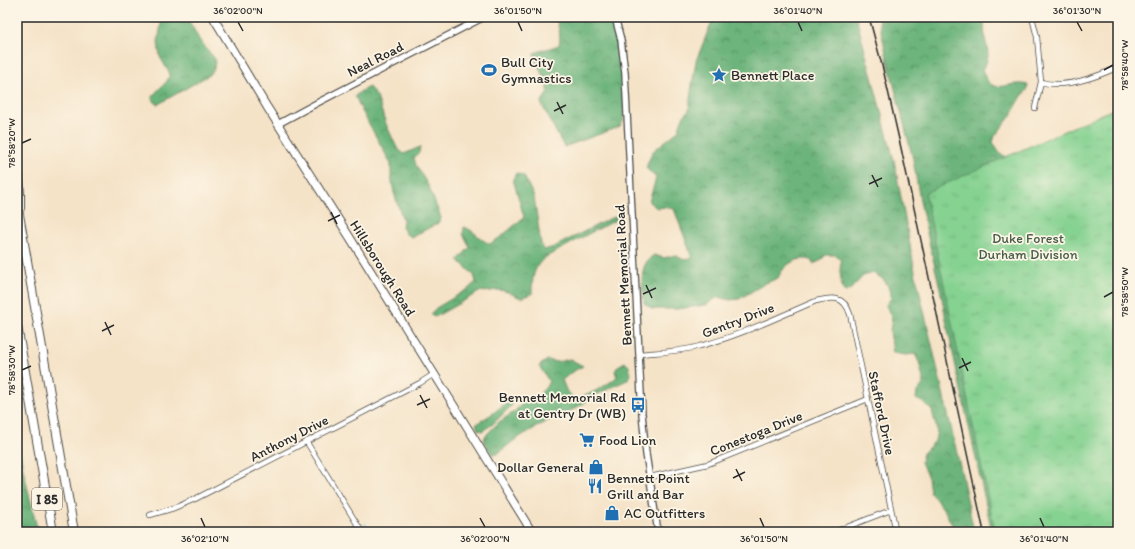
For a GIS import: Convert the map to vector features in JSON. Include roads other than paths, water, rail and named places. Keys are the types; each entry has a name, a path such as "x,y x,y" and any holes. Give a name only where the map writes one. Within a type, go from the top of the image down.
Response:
{"highway":[{"path":"17,156 20,193 19,216"},
{"name":"I 85","path":"17,203 74,532"},
{"name":"I 85","path":"17,326 53,532"}],"main road":[{"name":"Hillsborough Road","path":"213,17 532,532"}],"street":[{"name":"Neal Road","path":"278,124 484,17"},
{"name":"Bennett Memorial Road","path":"615,17 621,40 625,73 642,414 658,532"},
{"path":"1032,17 1037,37 1041,82 1035,108"},
{"path":"1041,82 1057,84 1076,82 1098,76 1118,67"},
{"name":"Gentry Drive","path":"639,354 698,347 724,339 816,301 834,298 842,301"},
{"name":"Stafford Drive","path":"842,301 846,305 850,314 896,532"},
{"name":"Anthony Drive","path":"150,515 174,508 195,499 397,395 434,374"},
{"name":"Conestoga Drive","path":"650,477 708,464 868,399"},
{"path":"306,441 362,532"},
{"path":"834,532 891,510"}],"waterway":[{"path":"365,524 370,531"}],"railway":[{"path":"869,17 883,69 901,148 984,532"}],"place":[{"name":"Bull City Gymnastics","path":"489,70"},
{"name":"Bennett Place","path":"719,75"},
{"name":"Bennett Memorial Rd at Gentry Dr (WB)","path":"638,405"},
{"name":"Food Lion","path":"587,440"},
{"name":"Dollar General","path":"596,467"},
{"name":"Bennett Point Grill and Bar","path":"595,486"},
{"name":"AC Outfitters","path":"612,513"}],"park label":[{"name":"Duke Forest Durham Division","path":"1028,246"}]}
